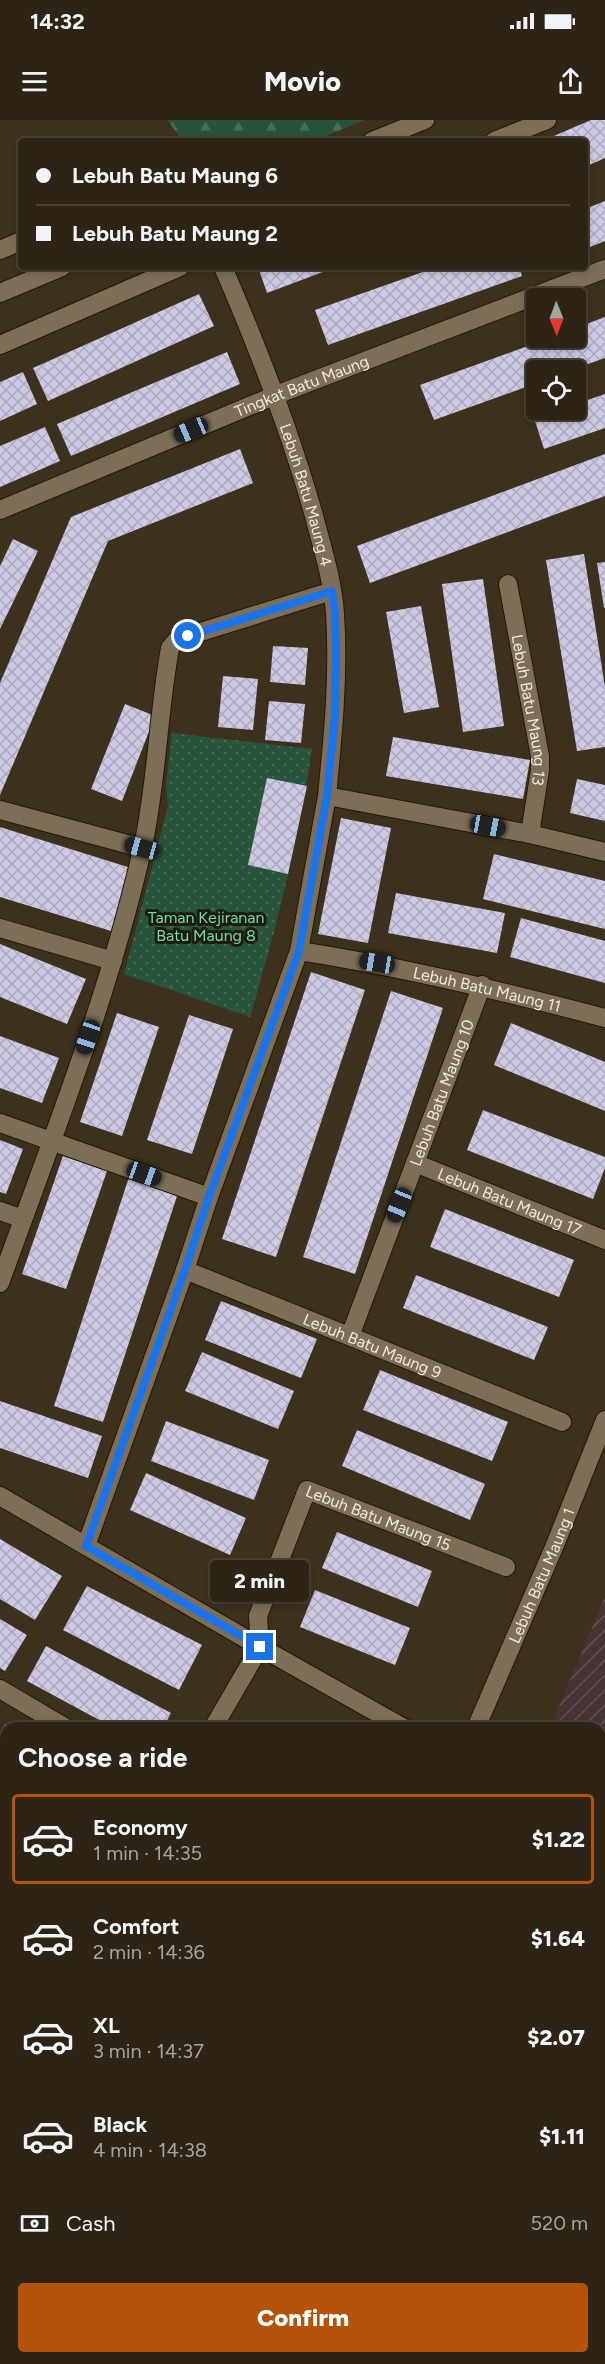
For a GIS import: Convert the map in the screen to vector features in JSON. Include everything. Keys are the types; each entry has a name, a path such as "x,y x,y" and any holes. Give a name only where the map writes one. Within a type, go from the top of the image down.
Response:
{"street":[{"path":"380,138 425,120"},
{"path":"502,138 547,120"},
{"path":"0,250 18,242"},
{"name":"Tingkat Batu Maung","path":"0,510 276,394 605,269"},
{"path":"0,293 55,270"},
{"path":"0,345 173,270"},
{"name":"Lebuh Batu Maung 4","path":"86,1546 209,1197 299,951 327,796 335,705 335,613 332,591 305,483 276,394 224,270"},
{"name":"Lebuh Batu Maung 13","path":"508,584 540,756 530,834"},
{"path":"0,1282 113,961 153,797 170,648 176,641 188,636 332,591"},
{"path":"327,796 530,834 605,852"},
{"path":"0,810 142,848"},
{"path":"0,928 113,961"},
{"name":"Lebuh Batu Maung 11","path":"299,951 377,963 482,985 605,1018"},
{"name":"Lebuh Batu Maung 10","path":"350,1336 482,985"},
{"path":"0,1123 209,1197"},
{"name":"Lebuh Batu Maung 17","path":"415,1163 605,1240"},
{"path":"0,1210 23,1219"},
{"name":"Lebuh Batu Maung 9","path":"185,1270 562,1422"},
{"name":"Lebuh Batu Maung 1","path":"479,1722 555,1545 605,1420"},
{"name":"Lebuh Batu Maung 15","path":"260,1647 258,1616 307,1490 506,1567"},
{"path":"0,1496 393,1722"},
{"path":"216,1722 260,1647"},
{"path":"2,1695 54,1722"}],"shaded area":[{"path":"605,1597 605,1722 553,1722"}],"green space":[{"path":"167,120 364,120 322,138 181,138"},
{"name":"Taman Kejiranan Batu Maung 8","path":"172,733 312,749 286,884 250,1017 124,974 168,806 166,784"}],"building":[{"path":"591,120 605,120 605,158 588,166 588,138 549,138"},
{"path":"605,201 605,241 588,248 588,208"},
{"path":"259,270 328,270 267,293"},
{"path":"428,270 520,270 522,276 328,345 315,310"},
{"path":"199,294 214,326 48,401 33,368"},
{"path":"605,317 605,358 586,365 586,360 526,360 526,387 434,420 420,385 526,347 586,348 586,324"},
{"path":"227,352 240,384 71,456 57,424"},
{"path":"23,372 37,404 0,421 0,382"},
{"path":"605,394 605,428 544,449 535,420 586,420 586,401"},
{"path":"45,427 60,461 0,487 0,446"},
{"path":"240,449 253,483 108,541 0,795 0,683 71,517"},
{"path":"605,454 605,496 370,583 357,546"},
{"path":"13,539 38,551 0,629 0,566"},
{"path":"584,554 605,687 605,747 577,751 546,560"},
{"path":"605,562 605,608 604,608 597,563"},
{"path":"483,579 504,726 463,732 442,584"},
{"path":"421,606 439,707 404,713 386,612"},
{"path":"273,646 308,648 305,685 270,682"},
{"path":"223,676 258,679 253,730 218,727"},
{"path":"269,701 305,704 301,743 265,740"},
{"path":"125,704 155,716 122,801 91,789"},
{"path":"393,737 530,760 523,799 386,776"},
{"path":"267,778 307,786 288,874 248,865"},
{"path":"577,779 605,785 605,821 570,813"},
{"path":"341,818 391,828 368,943 318,934"},
{"path":"0,827 131,868 111,931 0,897"},
{"path":"494,854 605,881 605,929 483,899"},
{"path":"396,893 505,913 497,953 388,933"},
{"path":"521,918 605,941 605,983 510,957"},
{"path":"0,944 86,979 67,1024 0,997"},
{"path":"311,972 365,990 276,1257 222,1239"},
{"path":"391,991 443,1008 355,1274 303,1257"},
{"path":"117,1013 159,1027 122,1136 80,1122"},
{"path":"189,1015 233,1029 192,1154 147,1140"},
{"path":"511,1023 605,1062 605,1111 494,1065"},
{"path":"0,1036 59,1058 42,1103 0,1088"},
{"path":"483,1110 605,1157 605,1168 593,1199 467,1150"},
{"path":"0,1140 23,1149 6,1194 0,1192"},
{"path":"63,1156 107,1171 66,1289 22,1274"},
{"path":"129,1177 178,1193 103,1422 54,1406"},
{"path":"445,1209 574,1260 559,1297 430,1247"},
{"path":"416,1275 548,1327 534,1360 403,1308"},
{"path":"221,1301 317,1339 301,1378 205,1340"},
{"path":"202,1352 294,1391 278,1429 185,1391"},
{"path":"380,1370 508,1422 492,1461 363,1410"},
{"path":"0,1401 102,1436 88,1478 0,1448"},
{"path":"166,1421 269,1460 254,1500 151,1461"},
{"path":"357,1430 485,1484 470,1520 342,1466"},
{"path":"146,1473 246,1518 230,1555 130,1510"},
{"path":"337,1532 432,1571 418,1607 322,1568"},
{"path":"0,1539 62,1576 35,1620 0,1599"},
{"path":"87,1586 202,1645 179,1690 63,1630"},
{"path":"315,1590 410,1628 395,1665 300,1627"},
{"path":"0,1619 27,1635 5,1671 0,1668"},
{"path":"46,1646 171,1713 166,1722 103,1722 27,1681"}],"route":[{"path":"188,636 332,591 336,653 335,715 327,796 299,951 209,1197 86,1546 260,1647"}]}
